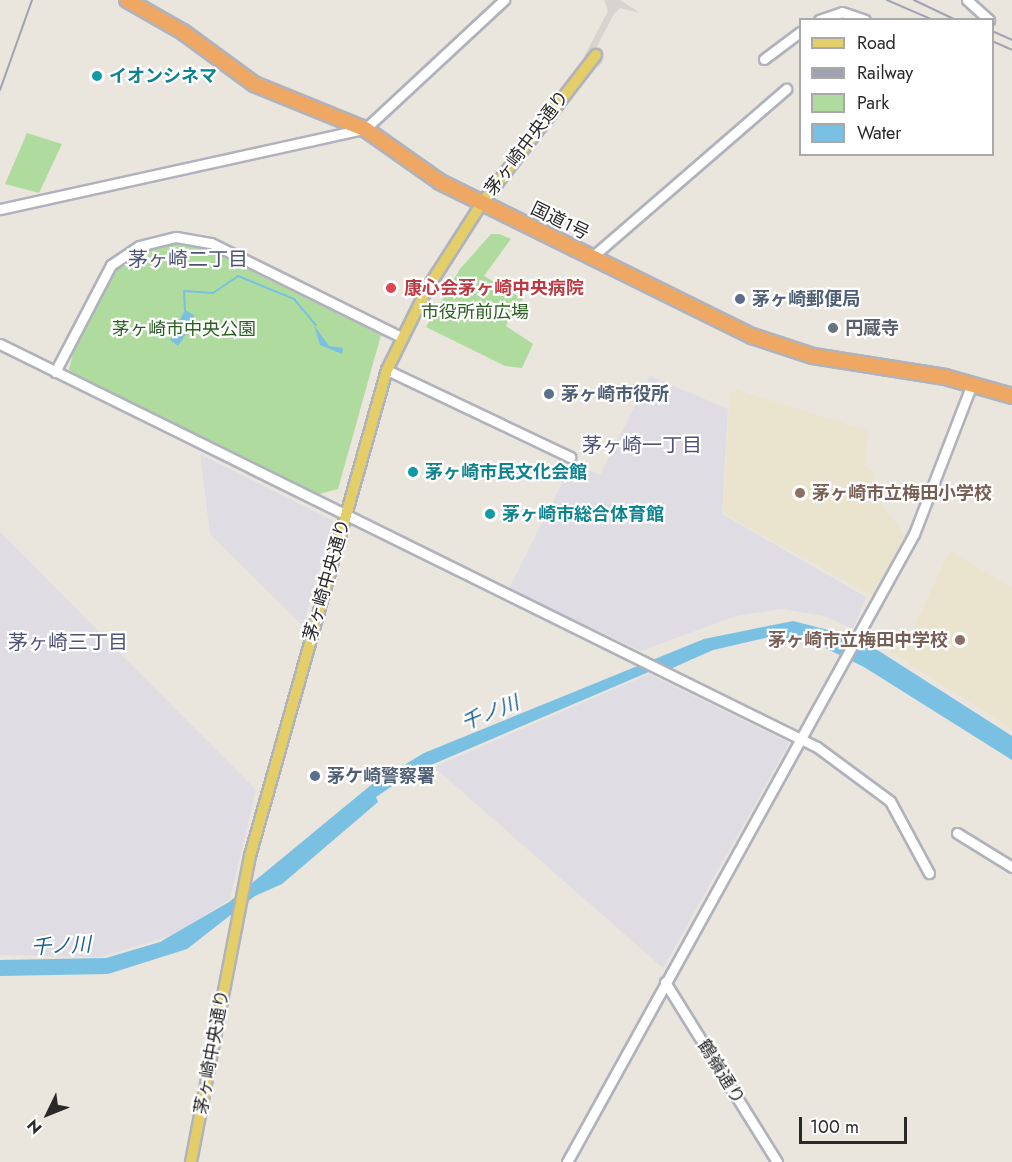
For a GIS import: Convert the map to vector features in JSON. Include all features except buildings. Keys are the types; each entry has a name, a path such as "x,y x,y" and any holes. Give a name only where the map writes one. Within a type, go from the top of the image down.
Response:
{"highway":[{"name":"国道1号","path":"127,0 183,32 254,84 365,129 482,203 752,336 813,356 972,384 1012,396"}],"main road":[{"name":"茅ヶ崎中央通り","path":"191,1162 244,882 387,370 401,337 482,203 596,55"}],"street":[{"path":"0,209 365,129 504,0"},
{"path":"968,0 987,18"},
{"path":"825,18 842,12 859,18"},
{"path":"764,59 799,33"},
{"path":"592,256 786,89"},
{"path":"55,372 111,265 139,246 176,237 211,243 401,337"},
{"path":"0,344 345,518 638,658 800,739 890,801 929,873"},
{"path":"387,370 570,457"},
{"path":"567,1162 914,534 972,384"},
{"path":"957,833 1012,867"},
{"name":"鶴嶺通り","path":"665,982 777,1162"}],"shaded area":[{"path":"604,0 620,0 640,13 620,8 614,14 593,54 603,62 598,67 585,55 608,11"},
{"path":"650,376 728,409 722,514 866,597 853,629 824,616 782,609 736,616 641,651 509,589 572,463 600,475"},
{"name":"茅ヶ崎市立梅田小学校","path":"737,390 868,431 864,467 873,472 871,490 905,535 872,596 723,513 730,394"},
{"path":"200,454 333,521 303,626 210,534"},
{"path":"0,532 256,790 230,899 176,934 101,957 0,955"},
{"name":"茅ヶ崎市立梅田中学校","path":"950,551 1012,588 1012,729 890,652 899,637 907,642"},
{"path":"649,674 789,743 663,968 434,767"}],"green space":[{"path":"27,133 62,144 39,193 5,184"},
{"name":"市役所前広場","path":"491,234 499,234 511,239 484,276 523,299 506,326 533,344 522,368 505,366 426,327 460,269"},
{"name":"茅ヶ崎市中央公園","path":"166,240 193,242 381,335 338,489 316,495 76,379 69,369 79,331 115,269 127,257"}],"water":[{"path":"185,310 194,315 193,323 178,346 170,340"},
{"path":"314,325 329,346 343,348 342,354 320,345"},
{"path":"793,621 844,634 879,651 1012,736 1012,760 864,667 815,643 770,637 713,650 659,674 651,671 410,774 376,797 378,802 282,884 255,896 187,949 108,974 0,976 0,960 106,958 160,942 229,902 371,785 424,753 704,639"}],"waterway":[{"path":"185,310 184,291 213,293 238,276 294,299 316,325"}],"railway":[{"path":"0,90 32,0"},
{"path":"887,0 928,18"},
{"path":"914,0 952,18"},
{"path":"994,32 1012,40"},
{"path":"994,42 1012,50"}],"place":[{"name":"イオンシネマ","path":"97,76"},
{"name":"康心会茅ヶ崎中央病院","path":"391,288"},
{"name":"茅ヶ崎郵便局","path":"740,299"},
{"name":"円蔵寺","path":"833,328"},
{"name":"茅ヶ崎市役所","path":"549,394"},
{"name":"茅ヶ崎市民文化会館","path":"413,472"},
{"name":"茅ヶ崎市立梅田小学校","path":"800,493"},
{"name":"茅ヶ崎市総合体育館","path":"490,514"},
{"name":"茅ヶ崎市立梅田中学校","path":"960,640"},
{"name":"茅ケ崎警察署","path":"315,776"}],"district":[{"name":"茅ヶ崎二丁目","path":"188,259"},
{"name":"茅ヶ崎一丁目","path":"642,445"},
{"name":"茅ヶ崎三丁目","path":"68,642"}],"water label":[{"name":"千ノ川","path":"490,713"},
{"name":"千ノ川","path":"61,946"}]}
